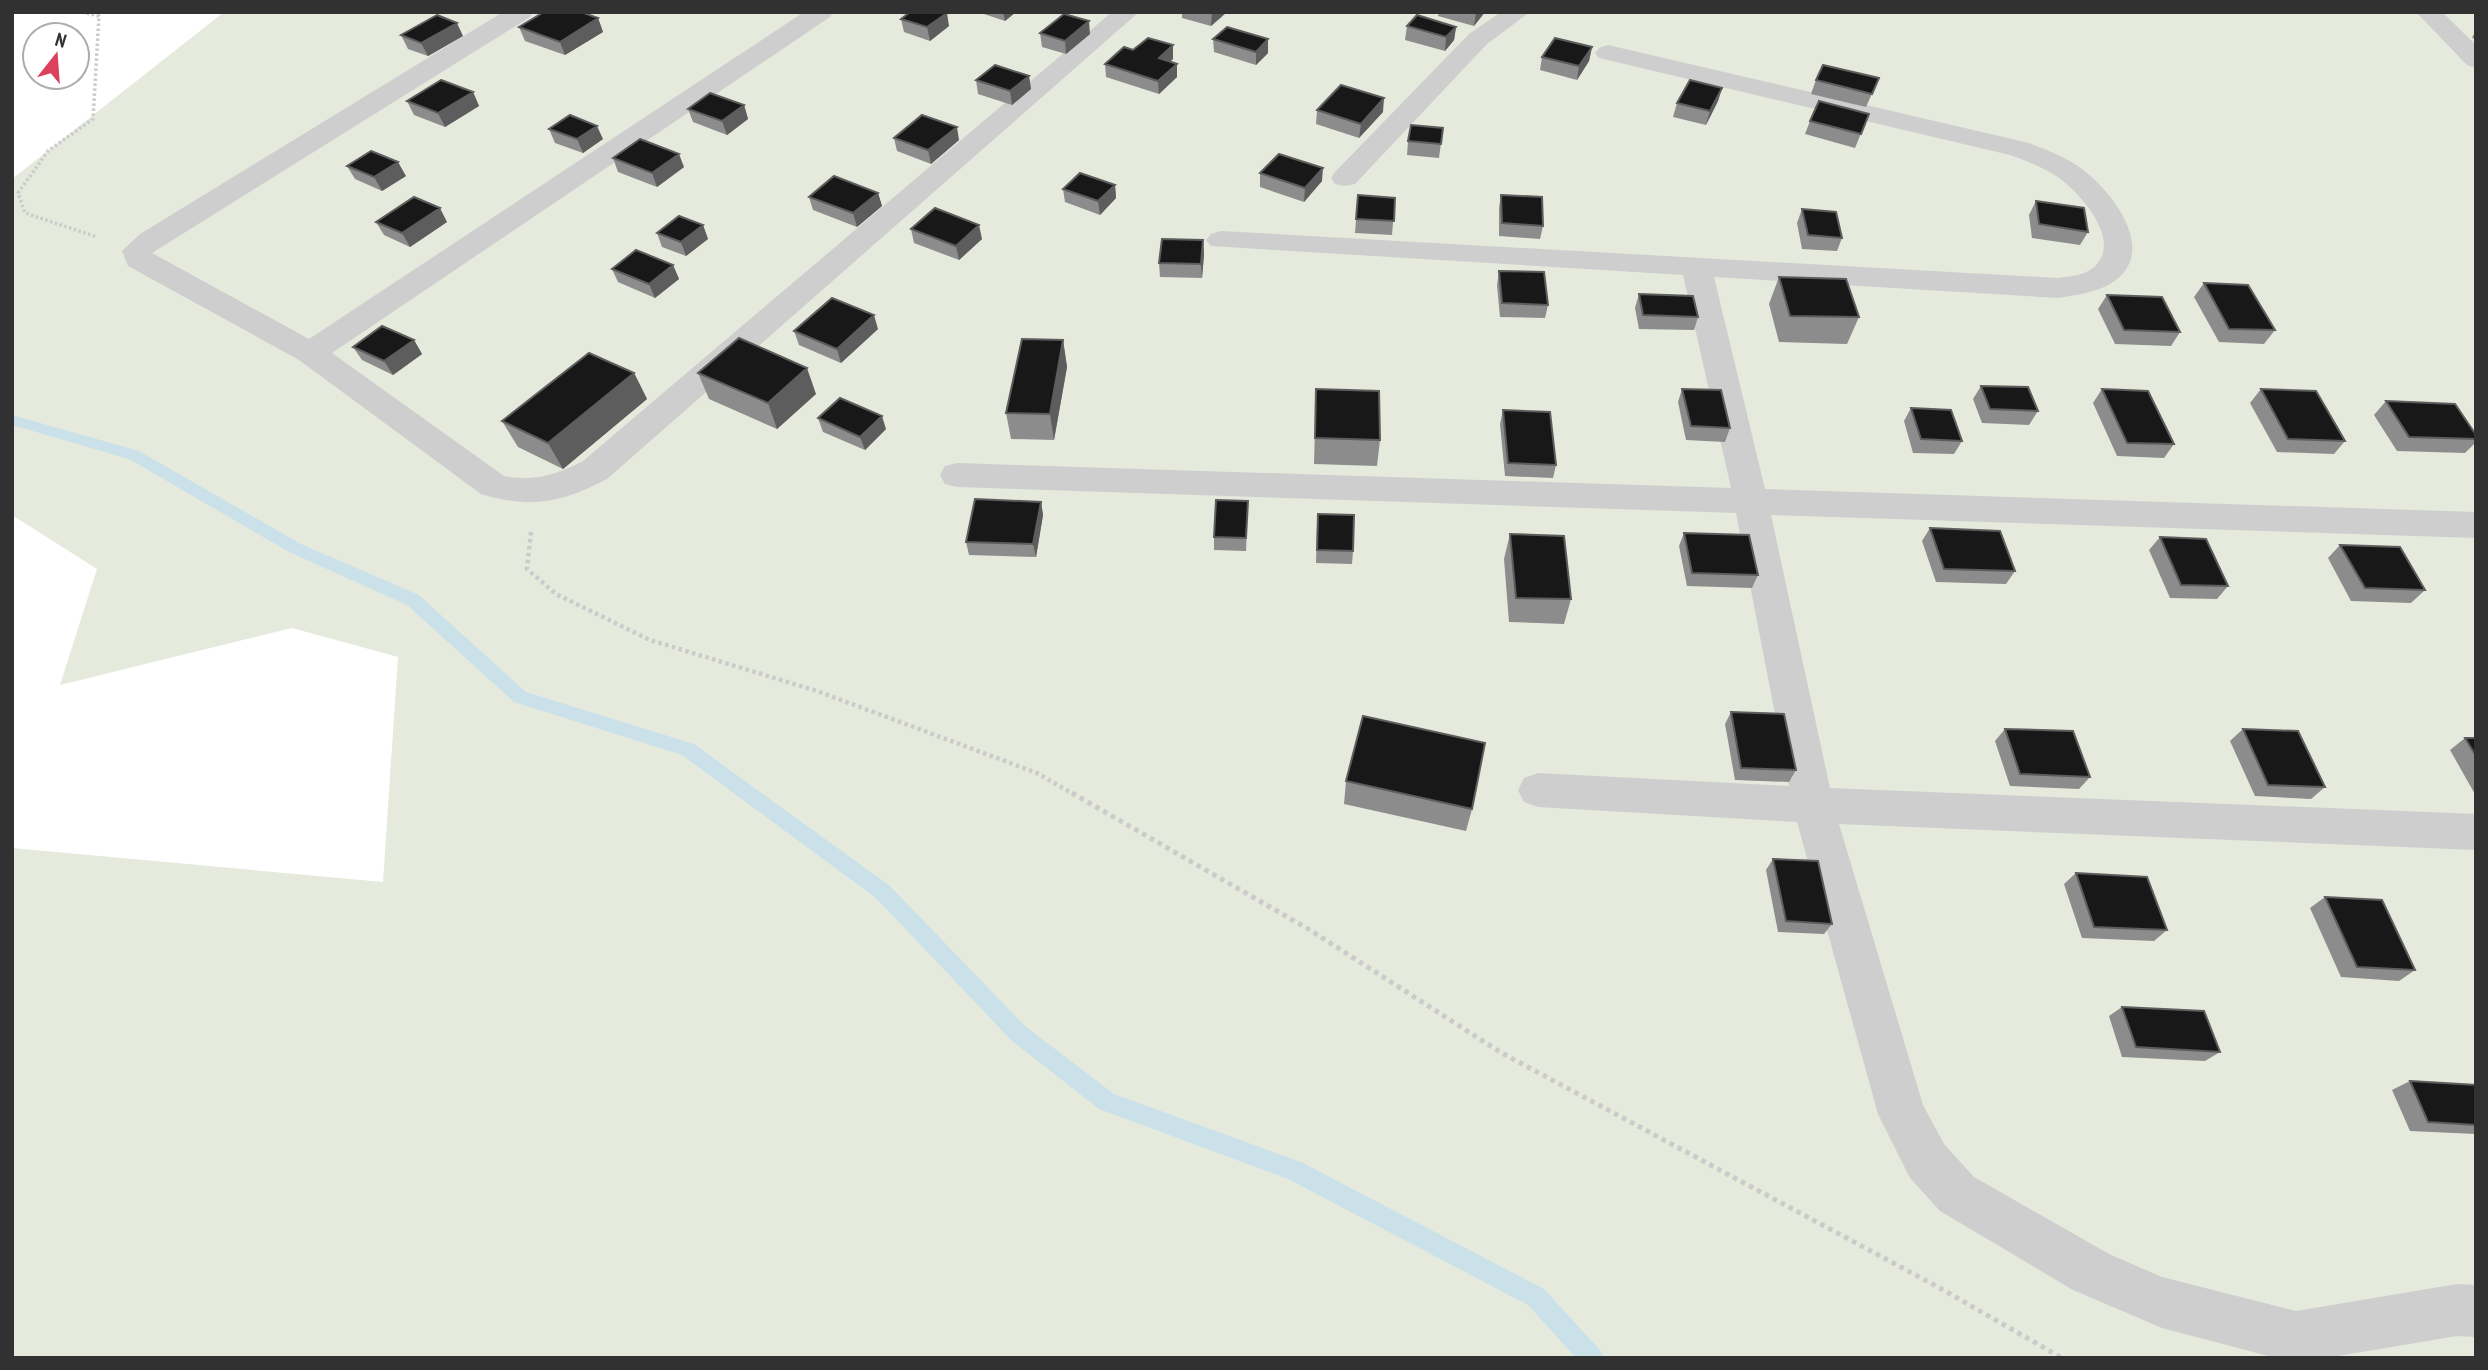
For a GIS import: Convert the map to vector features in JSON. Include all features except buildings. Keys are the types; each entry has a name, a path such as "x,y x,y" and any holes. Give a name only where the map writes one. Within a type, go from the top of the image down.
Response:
{"lane":[{"path":"521,12 150,240 138,251 139,258 310,353 493,485 514,492 542,492 572,483 595,470 1128,12"},
{"path":"310,353 821,12"},
{"path":"1345,178 1478,39 1518,12"},
{"path":"2428,12 2476,60"},
{"path":"1221,240 2058,288 2087,283 2103,275 2116,261 2118,240 2109,216 2092,191 2070,173 2019,149 1608,53"},
{"path":"1696,266 1751,501 1812,805 1902,1114 1927,1161 1957,1194 2091,1272 2162,1302 2296,1337 2457,1310 2476,1311"},
{"path":"957,475 2476,526"},
{"path":"1538,790 1812,805 2476,832"}],"path":[{"path":"82,12 99,16 93,119 48,151 18,192 24,213 138,251"},
{"path":"514,492 531,526 527,569 556,594 650,640 817,691 1037,773 1310,930 1500,1052 1926,1280 2062,1358"}],"shaded area":[{"path":"224,12 2476,12 2476,1358 12,1358 12,848 383,882 398,657 292,628 60,685 97,569 12,515 12,179"}],"waterway":[{"path":"12,420 134,455 295,548 413,600 520,697 688,749 883,892 1018,1033 1107,1102 1293,1170 1536,1297 1592,1358"}]}
